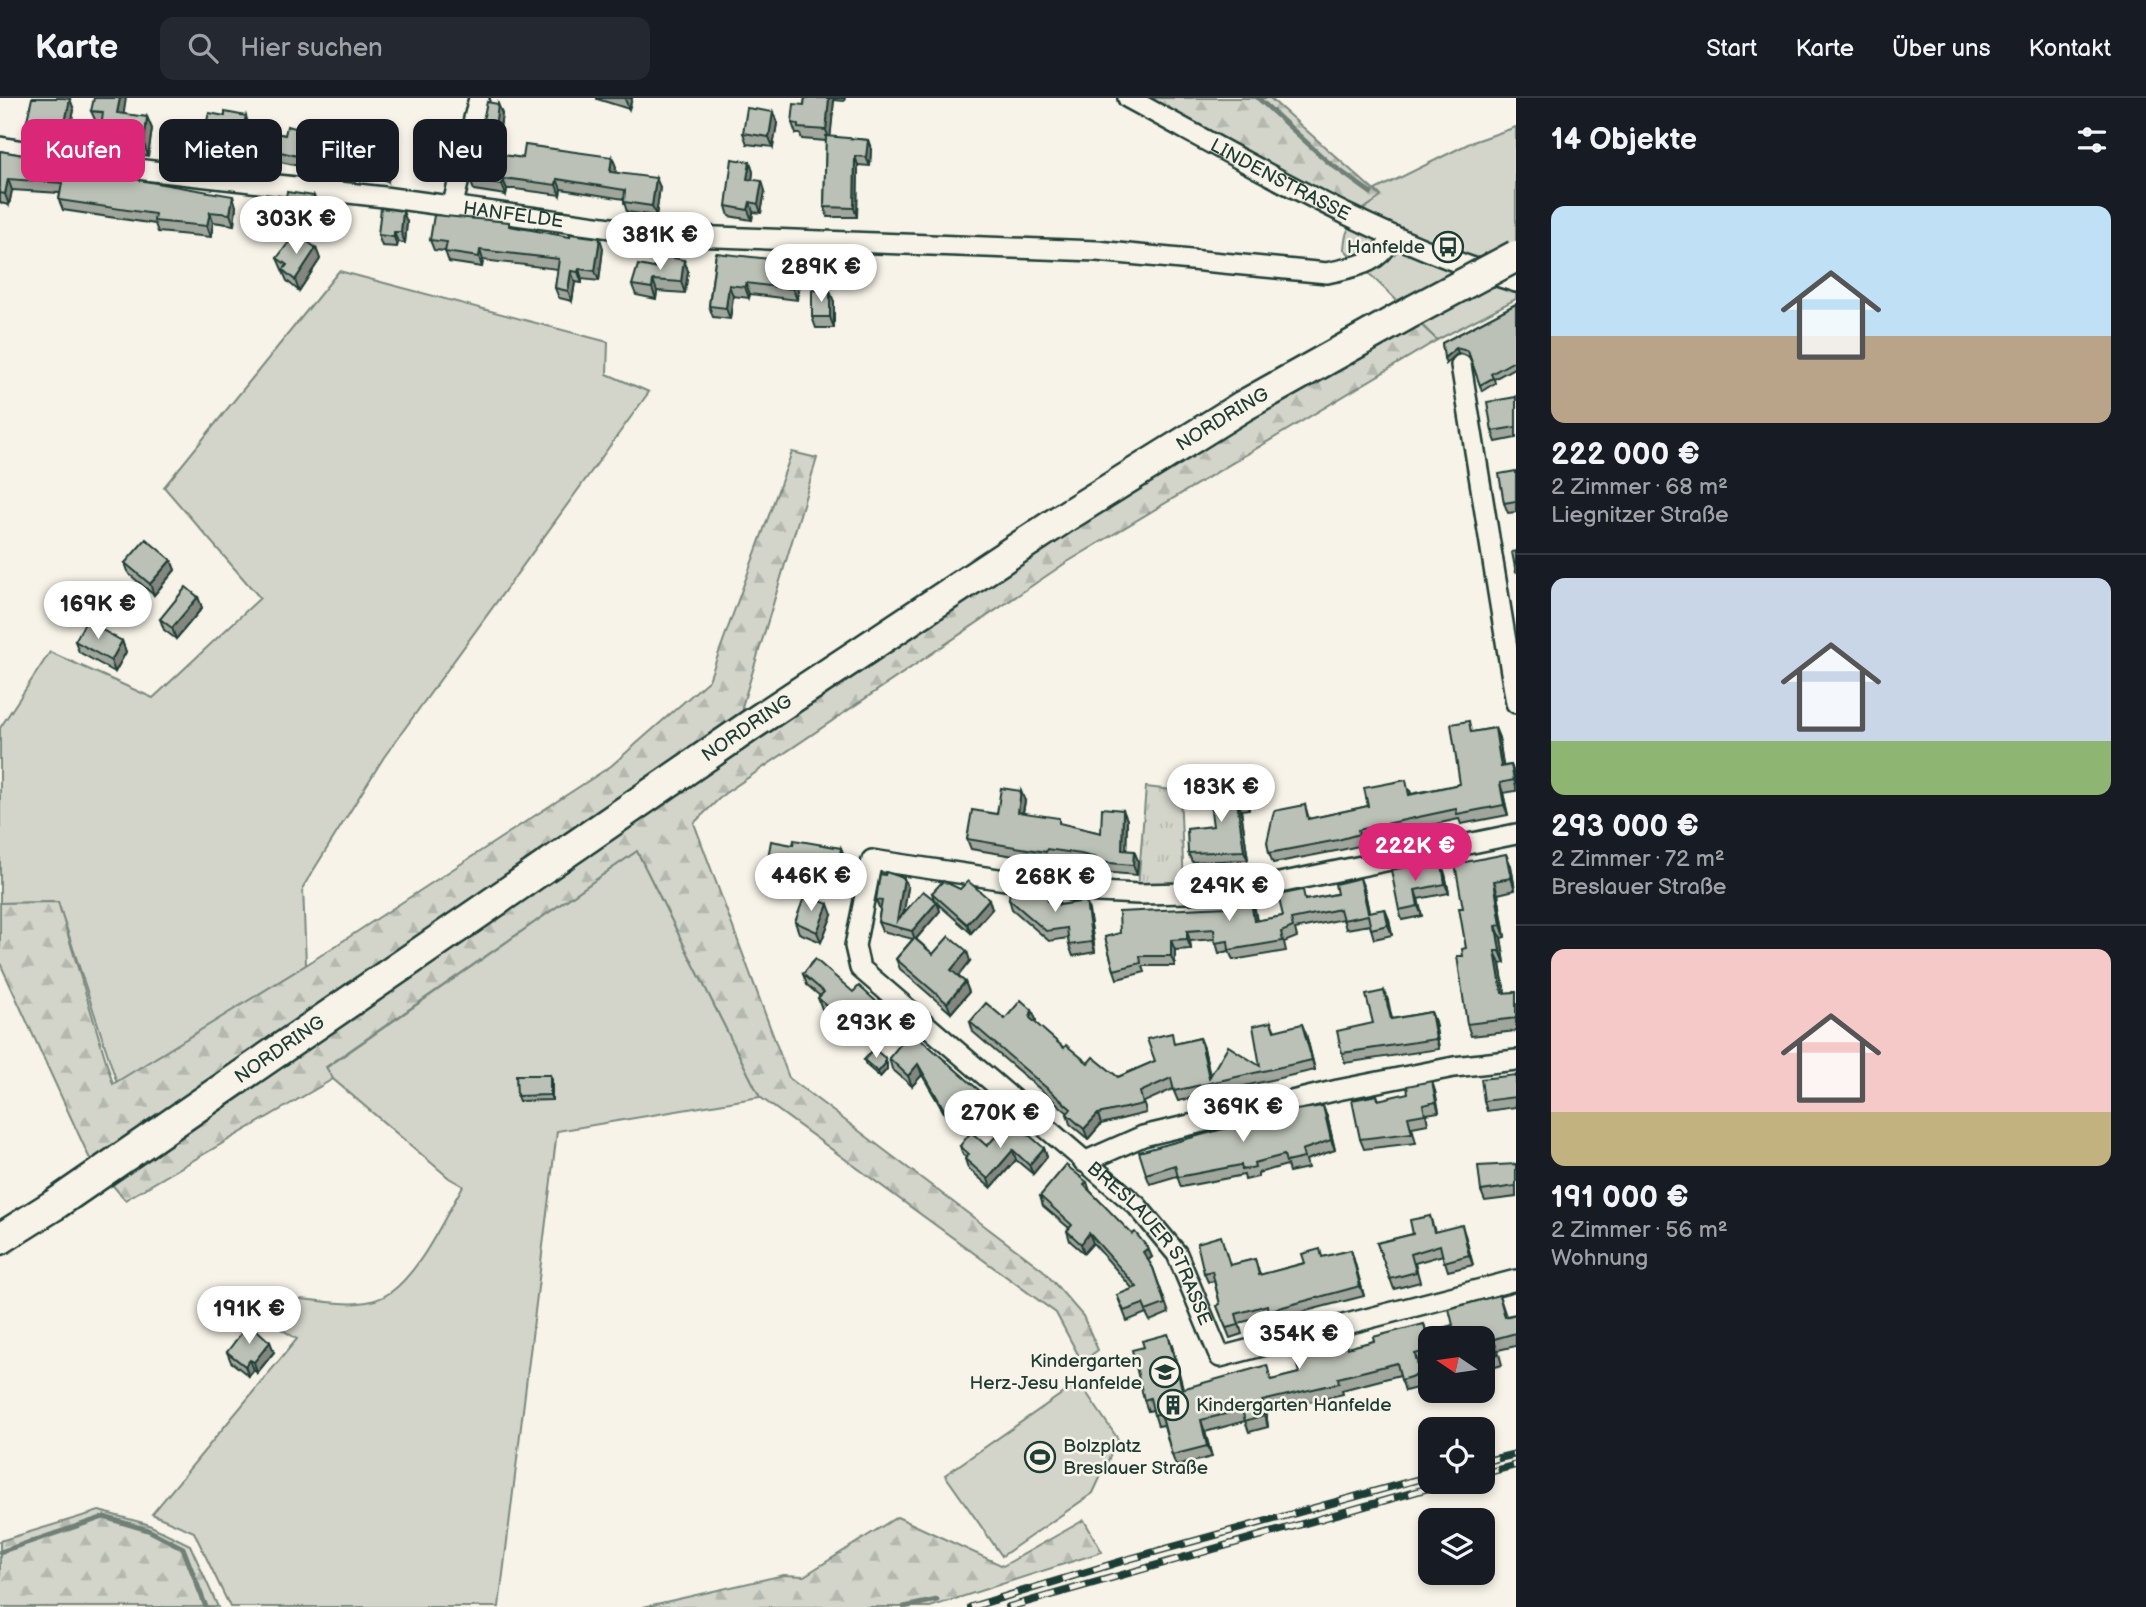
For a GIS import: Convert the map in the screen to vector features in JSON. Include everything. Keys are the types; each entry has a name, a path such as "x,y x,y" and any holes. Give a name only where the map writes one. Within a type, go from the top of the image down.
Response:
{"main road":[{"name":"NORDRING","path":"0,1239 54,1205 751,725 1068,515 1243,406 1413,310 1516,256"}],"street":[{"path":"453,208 479,98"},
{"name":"LINDENSTRASSE","path":"1128,98 1352,217 1443,258 1516,282"},
{"name":"HANFELDE","path":"0,147 118,167 662,235 1097,251 1327,273 1361,265 1384,253 1393,236"},
{"path":"1461,365 1516,703"},
{"name":"BRESLAUER STRASSE","path":"1516,834 1236,892 1139,894 1078,891 873,860 855,946 860,968 1138,1206 1177,1254 1220,1357 1516,1280"},
{"path":"1084,1162 1156,1133 1338,1090 1454,1067 1516,1060"}],"green space":[{"path":"1128,98 1270,98 1381,197 1352,217"},
{"path":"1516,127 1516,299 1437,340 1344,249 1347,231 1360,212 1381,196 1375,190 1470,143"},
{"path":"339,271 608,342 607,374 649,392 384,757 303,887 306,965 117,1083 58,902 0,903 0,728 50,652 153,698 260,598 164,487"},
{"path":"1419,323 1437,340 1064,564 724,794 694,823 789,1078 1043,1270 1083,1316 1098,1350 1082,1362 1056,1313 760,1097 637,851 326,1067 333,1079 125,1200 89,1157 0,963 0,903 58,902 113,1084 306,965 611,766 709,680 792,452 817,458 742,707 759,734 1194,451"},
{"path":"1146,787 1180,791 1184,887 1138,887"},
{"path":"637,851 760,1097 557,1131 499,1607 230,1607 194,1532 152,1514 297,1339 255,1313 265,1303 280,1299 356,1303 374,1300 391,1292 422,1257 463,1186 449,1178 333,1079 326,1068"},
{"name":"Bolzplatz Breslauer Straße","path":"1079,1382 1118,1439 1093,1493 1002,1556 945,1475"},
{"path":"99,1511 147,1524 190,1545 218,1607 0,1607 0,1541"},
{"path":"897,1517 1003,1566 1084,1520 1102,1552 930,1607 643,1607 784,1575 804,1576"}],"building":[{"path":"32,98 70,99 66,119 27,119"},
{"path":"94,98 120,98 117,113 147,117 145,135 145,119 102,119 103,112 91,111"},
{"path":"805,98 829,98 826,130 798,128 798,124 792,123 794,104 804,105"},
{"path":"487,102 498,104 496,119 483,119"},
{"path":"747,108 773,112 769,137 743,133"},
{"path":"225,112 246,116 245,119 207,119 209,113 225,116"},
{"path":"287,126 296,128 296,156 282,152 282,134 285,135"},
{"path":"826,136 868,140 866,157 855,156 854,208 824,207"},
{"path":"525,145 612,157 610,172 656,178 652,206 624,202 625,190 557,179 556,185 507,180 507,156 523,158"},
{"path":"0,151 21,155 21,180 8,179 5,194 0,193"},
{"path":"732,159 750,162 747,179 762,181 758,204 750,202 748,210 726,206"},
{"path":"145,181 233,196 230,214 210,212 207,226 154,221 155,214 59,200 62,183 48,182"},
{"path":"287,192 314,196 311,217 283,213"},
{"path":"381,208 403,211 401,232 394,232 394,237 378,235"},
{"path":"434,215 509,222 509,226 570,237 570,234 600,238 595,271 571,271 568,291 555,288 559,259 480,250 479,257 445,252 447,242 430,240"},
{"path":"296,233 316,248 295,280 283,270 287,265 277,258"},
{"path":"716,253 797,262 793,289 746,283 745,287 729,285 726,308 709,306"},
{"path":"657,255 684,260 681,282 653,280 652,288 632,285 638,265 654,268"},
{"path":"812,290 830,291 830,317 812,317"},
{"path":"1516,304 1516,360 1491,374 1493,378 1480,385 1468,351 1456,348 1444,358 1442,343"},
{"path":"1516,397 1516,427 1492,431 1487,402"},
{"path":"1516,471 1516,501 1504,503 1499,474"},
{"path":"146,539 171,560 150,584 125,563"},
{"path":"1516,551 1516,573 1512,552"},
{"path":"186,587 198,597 172,628 160,619"},
{"path":"86,621 122,641 111,661 75,641"},
{"path":"1469,721 1471,732 1495,728 1501,767 1511,765 1514,780 1500,783 1504,805 1457,814 1456,809 1358,830 1359,834 1338,840 1269,853 1267,842 1274,811 1305,805 1308,819 1368,806 1364,788 1406,780 1409,795 1460,784 1451,724"},
{"path":"1242,781 1245,799 1237,801 1244,851 1188,853 1187,829 1213,826 1209,796 1225,794 1224,784"},
{"path":"1001,788 1021,791 1018,812 1059,818 1059,823 1101,833 1102,808 1123,810 1122,850 1134,851 1133,865 1097,862 1097,858 1081,854 1047,849 1046,852 967,839 972,810 997,814"},
{"path":"794,840 841,848 839,863 792,855 789,873 766,869 771,841 793,845"},
{"path":"1506,854 1511,878 1494,881 1501,925 1496,926 1500,951 1495,951 1502,993 1516,992 1516,1018 1467,1024 1457,956 1463,956 1462,949 1466,948 1459,908 1463,908 1455,864"},
{"path":"1442,864 1445,884 1415,890 1418,906 1399,910 1391,870"},
{"path":"886,872 904,878 897,921 923,891 937,902 912,931 878,922 882,901 876,900 880,874 885,875"},
{"path":"1360,878 1368,912 1385,909 1388,925 1371,929 1368,915 1343,920 1340,909 1291,919 1293,927 1281,932 1283,941 1229,950 1228,941 1215,943 1214,929 1187,931 1187,939 1171,940 1171,956 1140,956 1141,963 1114,970 1105,937 1120,933 1119,912 1227,907 1226,904 1251,900 1254,921 1283,916 1278,895 1303,890 1305,900 1337,894 1335,884"},
{"path":"943,881 960,889 968,881 989,899 967,924 932,893"},
{"path":"1010,887 1047,893 1048,901 1058,900 1059,905 1086,901 1092,942 1069,945 1067,928 1046,931 1009,899"},
{"path":"805,895 828,904 817,932 795,922"},
{"path":"949,936 967,951 951,970 965,982 947,1003 896,959 914,938 933,954"},
{"path":"815,959 853,992 859,986 878,1003 855,1030 818,998 824,992 803,974"},
{"path":"1384,991 1391,1019 1431,1012 1436,1039 1342,1053 1337,1031 1373,1023 1366,995"},
{"path":"1021,1000 1032,1010 1030,1018 1064,1048 1066,1045 1088,1063 1093,1057 1118,1077 1155,1061 1147,1039 1172,1033 1174,1044 1200,1038 1209,1078 1228,1046 1260,1066 1253,1026 1271,1022 1274,1031 1302,1024 1312,1060 1174,1091 1171,1078 1140,1092 1143,1104 1098,1114 1084,1129 1067,1114 1071,1109 970,1022 986,1003 1005,1019"},
{"path":"908,1035 916,1035 981,1092 957,1121 945,1111 918,1064 908,1076 889,1058"},
{"path":"874,1049 885,1058 885,1064 878,1072 864,1060"},
{"path":"516,1075 550,1075 550,1095 517,1096"},
{"path":"1516,1075 1516,1107 1515,1097 1484,1101 1481,1079"},
{"path":"1432,1081 1436,1102 1423,1105 1425,1114 1408,1117 1412,1133 1360,1139 1352,1100 1377,1095 1378,1100 1408,1093 1407,1086"},
{"path":"1323,1106 1331,1140 1302,1150 1304,1158 1286,1162 1284,1155 1254,1163 1255,1167 1242,1170 1241,1165 1178,1177 1175,1165 1146,1174 1139,1152 1289,1111"},
{"path":"1014,1122 1044,1148 1029,1165 1013,1150 988,1179 965,1159 969,1154 960,1146 971,1132 987,1146 996,1136 999,1139"},
{"path":"1516,1164 1516,1186 1481,1191 1478,1166"},
{"path":"1066,1165 1087,1182 1084,1185 1132,1234 1135,1232 1148,1248 1143,1252 1153,1268 1165,1304 1146,1311 1143,1304 1124,1311 1117,1295 1137,1287 1089,1233 1081,1244 1067,1231 1072,1225 1040,1196"},
{"path":"1430,1216 1434,1232 1462,1225 1469,1255 1444,1262 1440,1245 1411,1254 1416,1272 1390,1279 1377,1243 1413,1234 1410,1220"},
{"path":"1221,1236 1230,1265 1255,1259 1259,1275 1305,1263 1302,1254 1320,1249 1322,1257 1351,1250 1360,1286 1268,1311 1267,1305 1236,1314 1239,1325 1226,1328 1217,1306 1220,1304 1212,1271 1204,1273 1197,1243"},
{"path":"1499,1295 1505,1317 1516,1314 1516,1333 1495,1339 1495,1326 1450,1326 1453,1325 1449,1309"},
{"path":"249,1323 270,1342 254,1362 250,1360 245,1366 227,1352"},
{"path":"1424,1324 1418,1326 1418,1353 1415,1354 1418,1375 1401,1380 1397,1363 1338,1378 1339,1383 1262,1401 1264,1415 1245,1421 1242,1410 1201,1420 1207,1446 1172,1455 1161,1413 1154,1415 1150,1398 1144,1400 1132,1350 1144,1347 1142,1341 1168,1334 1182,1389 1267,1365 1271,1380 1299,1373 1293,1350 1343,1336 1347,1348 1374,1341 1373,1337"}],"waterway":[{"path":"1258,98 1328,162 1371,193"},
{"path":"0,1552 104,1517 148,1530 183,1548 206,1607"},
{"path":"904,1607 937,1600"}],"railway":[{"path":"1495,1459 1516,1454"},
{"path":"1495,1471 1516,1465"},
{"path":"971,1607 1129,1559 1418,1479"},
{"path":"1009,1607 1418,1491"}],"place":[{"name":"Hanfelde","path":"1448,247"},
{"name":"Kindergarten Herz-Jesu Hanfelde","path":"1165,1372"},
{"name":"Kindergarten Hanfelde","path":"1173,1405"},
{"name":"Bolzplatz Breslauer Straße","path":"1040,1457"}]}
